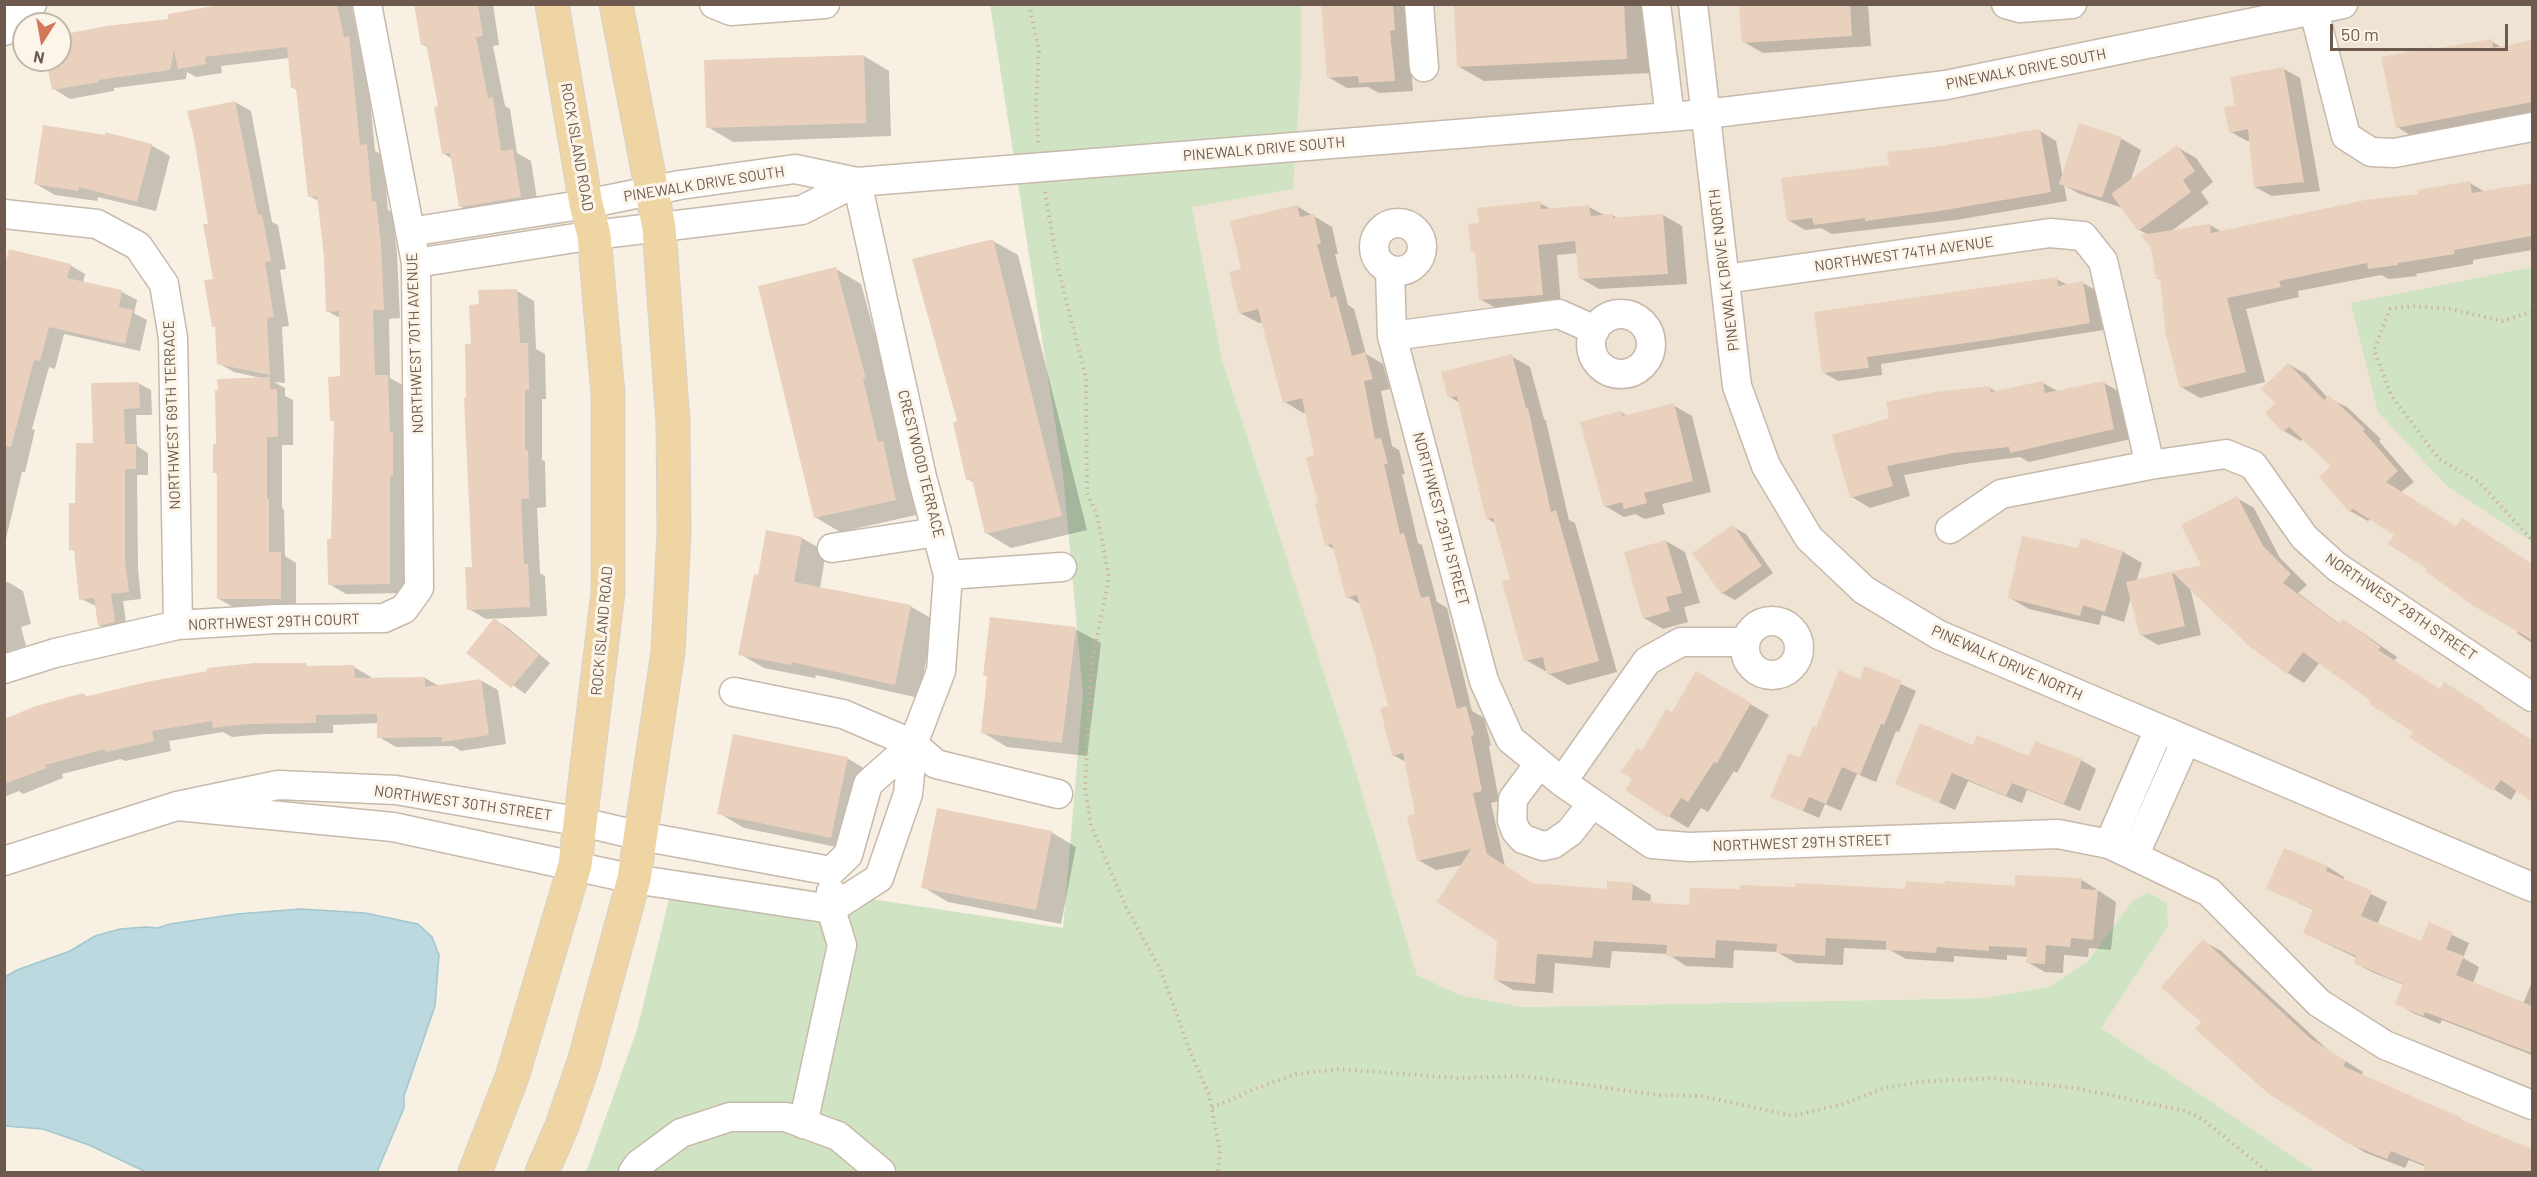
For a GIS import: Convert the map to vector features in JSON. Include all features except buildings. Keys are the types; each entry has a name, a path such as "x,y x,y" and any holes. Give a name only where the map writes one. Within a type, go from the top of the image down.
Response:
{"main road":[{"name":"ROCK ISLAND ROAD","path":"475,1173 512,1077 574,865 582,822 608,592 608,394 590,220 552,4"},
{"path":"542,1173 562,1126 584,1062 634,879 668,652 674,532 673,422 659,228 616,4"}],"street":[{"name":"NORTHWEST 70TH AVENUE","path":"367,4 416,264 419,588 404,609"},
{"path":"714,4 731,11 825,4"},
{"path":"1419,4 1424,67"},
{"path":"1656,4 1670,117"},
{"path":"1693,4 1706,114"},
{"path":"2006,4 2020,8 2072,4"},
{"name":"PINEWALK DRIVE SOUTH","path":"590,220 650,190 795,170 857,182 1706,114 1946,85 2343,4"},
{"path":"2314,11 2346,136 2371,152 2394,153 2532,127"},
{"name":"PINEWALK DRIVE NORTH","path":"1706,114 1737,386 1766,466 1809,538 1864,590 1939,635 2532,887"},
{"name":"PINEWALK DRIVE SOUTH","path":"590,220 659,228 802,210 857,182"},
{"name":"CRESTWOOD TERRACE","path":"831,909 879,878 908,794 913,744 941,670 948,574 922,477 857,182"},
{"name":"NORTHWEST 69TH TERRACE","path":"4,214 97,224 138,246 164,284 173,338 177,625"},
{"path":"410,231 590,220"},
{"path":"416,264 590,220"},
{"name":"NORTHWEST 74TH AVENUE","path":"1725,279 2050,233 2083,236 2103,261 2150,465"},
{"name":"NORTHWEST 29TH STREET","path":"1390,270 1392,336 1484,681 1510,739 1592,804 1652,844 1689,847 2058,834 2122,849 2209,892 2319,1003 2385,1045 2532,1105"},
{"path":"1392,336 1559,314 1594,330"},
{"name":"NORTHWEST 28TH STREET","path":"1950,529 2001,494 2150,465 2226,454 2253,465 2304,537 2337,567 2532,697"},
{"path":"832,548 937,531"},
{"path":"948,574 1062,567"},
{"name":"NORTHWEST 29TH COURT","path":"4,669 55,653 177,625 276,619 384,618 404,609"},
{"path":"1562,782 1647,661 1682,642 1744,642"},
{"path":"734,692 843,714 913,744 936,764 1058,794"},
{"path":"2122,849 2159,729"},
{"path":"2122,849 2186,740"},
{"name":"CRESTWOOD TERRACE","path":"831,871 848,855 868,784 913,744"},
{"path":"1539,764 1513,799 1512,821 1516,831 1523,839 1543,846 1553,844 1570,832 1592,804"},
{"name":"NORTHWEST 30TH STREET","path":"4,861 177,806 278,785 396,790 582,822 641,836"},
{"name":"NORTHWEST 30TH STREET","path":"177,806 393,827 634,879"},
{"path":"641,836 831,871 831,909 842,945 803,1124"},
{"path":"634,879 831,909"},
{"path":"633,1173 639,1164 681,1133 730,1117 786,1117 838,1136 881,1173"}],"path":[{"path":"1029,4 1039,50 1036,103 1041,167 1058,268 1086,378 1087,492 1097,515 1109,577 1091,668 1085,788 1091,825 1126,907 1161,971 1190,1051 1209,1095 1220,1151 1218,1173"},
{"path":"2532,312 2502,321 2441,308 2413,306 2390,309 2374,350 2391,395 2439,459 2479,482 2532,540"},
{"path":"1212,1108 1254,1089 1296,1074 1339,1069 1458,1078 1524,1076 1657,1095 1702,1096 1793,1116 1842,1104 1885,1088 1919,1082 1989,1078 2075,1088 2186,1111 2202,1119 2268,1173"}],"shaded area":[{"path":"1301,5 2532,5 2532,267 2352,303 2448,487 2532,542 2532,1172 2316,1172 2100,1028 2128,984 2132,901 2088,961 2049,987 1984,998 1522,1007 1460,995 1417,975 1351,756 1222,359 1192,206 1293,189 1301,74"}],"green space":[{"path":"990,4 1301,5 1301,74 1293,189 1192,207 1222,359 1351,756 1417,975 1460,995 1522,1007 1984,998 2049,987 2088,961 2132,901 2149,893 2167,903 2168,926 2101,1028 2316,1172 586,1172 637,1030 673,883 679,870 1063,928 1083,694 1063,474"},
{"path":"2532,267 2532,542 2448,487 2378,412 2351,303"}],"water":[{"path":"301,909 365,913 418,924 432,937 439,955 435,1006 404,1096 404,1108 377,1172 146,1172 89,1145 43,1129 5,1126 5,977 17,970 70,951 95,936 120,929 158,928 170,924 237,914"}]}
